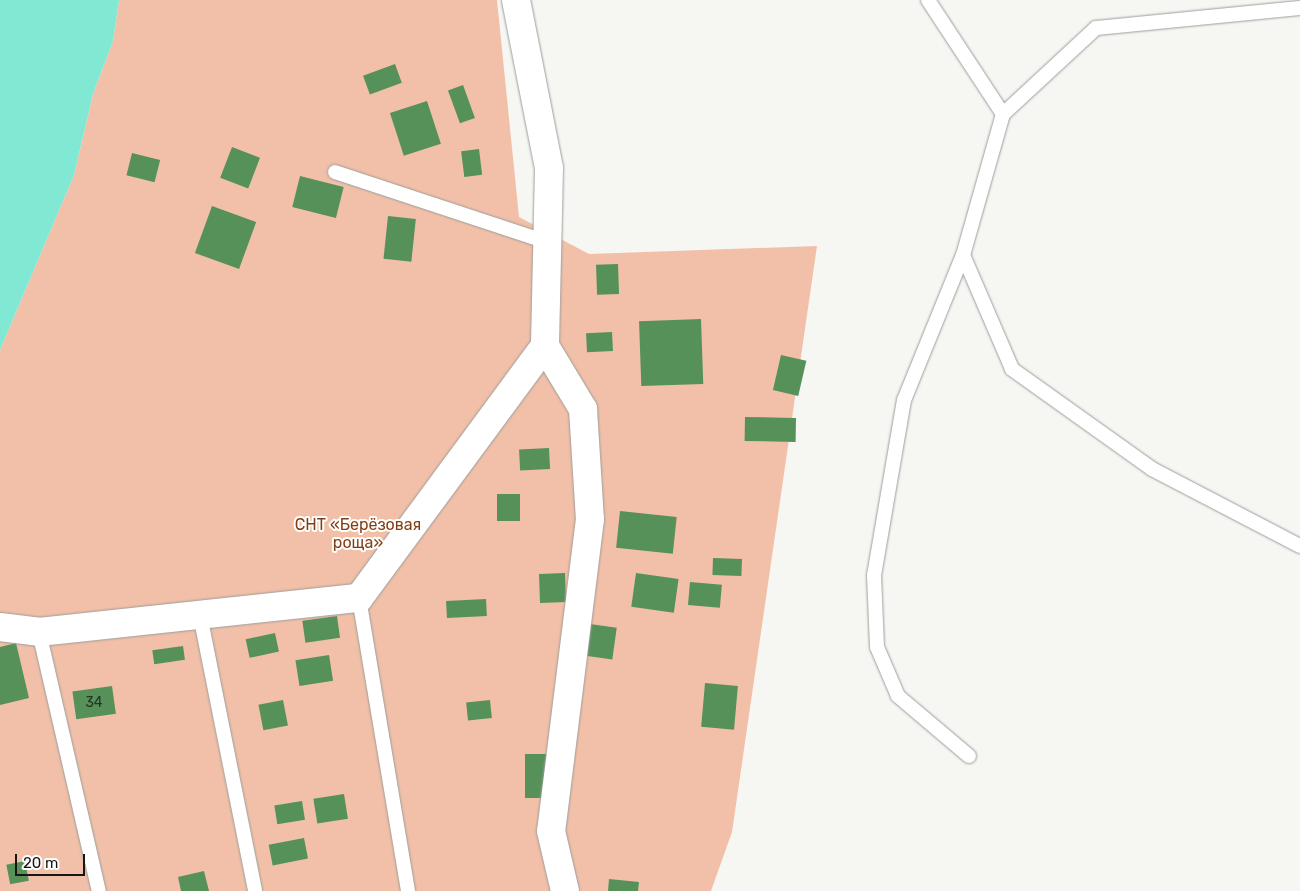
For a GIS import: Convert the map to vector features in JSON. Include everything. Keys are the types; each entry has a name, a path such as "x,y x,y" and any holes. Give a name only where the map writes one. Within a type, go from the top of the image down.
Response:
{"street":[{"path":"516,0 549,168 545,346 583,409 590,519 551,831 564,891"},
{"path":"0,627 39,632 359,598 545,346"}],"lane":[{"path":"928,0 1003,114"},
{"path":"969,756 898,696 877,647 874,575 904,400 963,255 1003,114 1096,28 1300,8"},
{"path":"335,172 547,242"},
{"path":"963,255 1012,369 1152,468 1300,546"},
{"path":"359,598 408,891"},
{"path":"200,615 254,891"},
{"path":"39,632 99,891"}],"green space":[{"name":"СНТ «Берёзовая роща»","path":"119,0 497,0 519,217 589,254 817,246 732,832 711,891 0,891 0,350 74,175 93,94 113,41"}],"shaded area":[{"path":"0,0 119,0 113,41 93,94 74,175 0,350"}],"building":[{"path":"395,64 402,83 370,94 363,76"},
{"path":"463,85 475,118 460,123 448,90"},
{"path":"427,101 441,144 404,156 390,113"},
{"path":"232,147 260,158 248,189 220,178"},
{"path":"479,149 482,175 464,177 461,151"},
{"path":"132,153 160,160 155,182 126,175"},
{"path":"300,176 344,187 336,218 292,207"},
{"path":"212,206 256,222 239,269 195,253"},
{"path":"388,216 416,219 411,262 384,259"},
{"path":"618,264 619,294 597,295 596,265"},
{"path":"701,319 703,384 641,386 639,321"},
{"path":"612,332 613,351 587,352 586,333"},
{"path":"781,355 806,361 798,396 773,390"},
{"path":"745,417 796,418 796,442 745,441"},
{"path":"549,448 550,469 520,471 519,450"},
{"path":"497,494 520,494 520,521 497,521"},
{"path":"620,511 677,517 673,554 616,548"},
{"path":"713,558 742,559 741,576 712,575"},
{"path":"565,573 566,602 540,603 539,574"},
{"path":"636,573 679,579 674,613 631,607"},
{"path":"690,582 722,585 720,608 688,605"},
{"path":"486,599 487,616 447,618 446,601"},
{"path":"337,616 340,638 305,643 302,621"},
{"path":"590,624 617,628 612,659 586,656"},
{"path":"275,633 279,652 250,658 246,639"},
{"path":"16,643 29,698 0,705 0,647"},
{"path":"183,646 185,660 154,664 152,650"},
{"path":"329,655 333,681 299,686 295,660"},
{"path":"705,683 738,686 734,730 701,727"},
{"path":"112,686 116,714 76,719 72,692"},
{"path":"283,700 288,726 263,730 258,705"},
{"path":"490,700 492,718 468,720 466,703"},
{"path":"525,754 548,754 548,798 525,798"},
{"path":"344,794 348,819 317,824 313,799"},
{"path":"302,801 305,820 277,824 274,805"},
{"path":"304,838 308,859 273,865 269,845"},
{"path":"25,861 29,881 10,884 6,865"},
{"path":"204,871 209,891 181,891 178,877"},
{"path":"609,879 639,882 638,891 608,891"}]}
